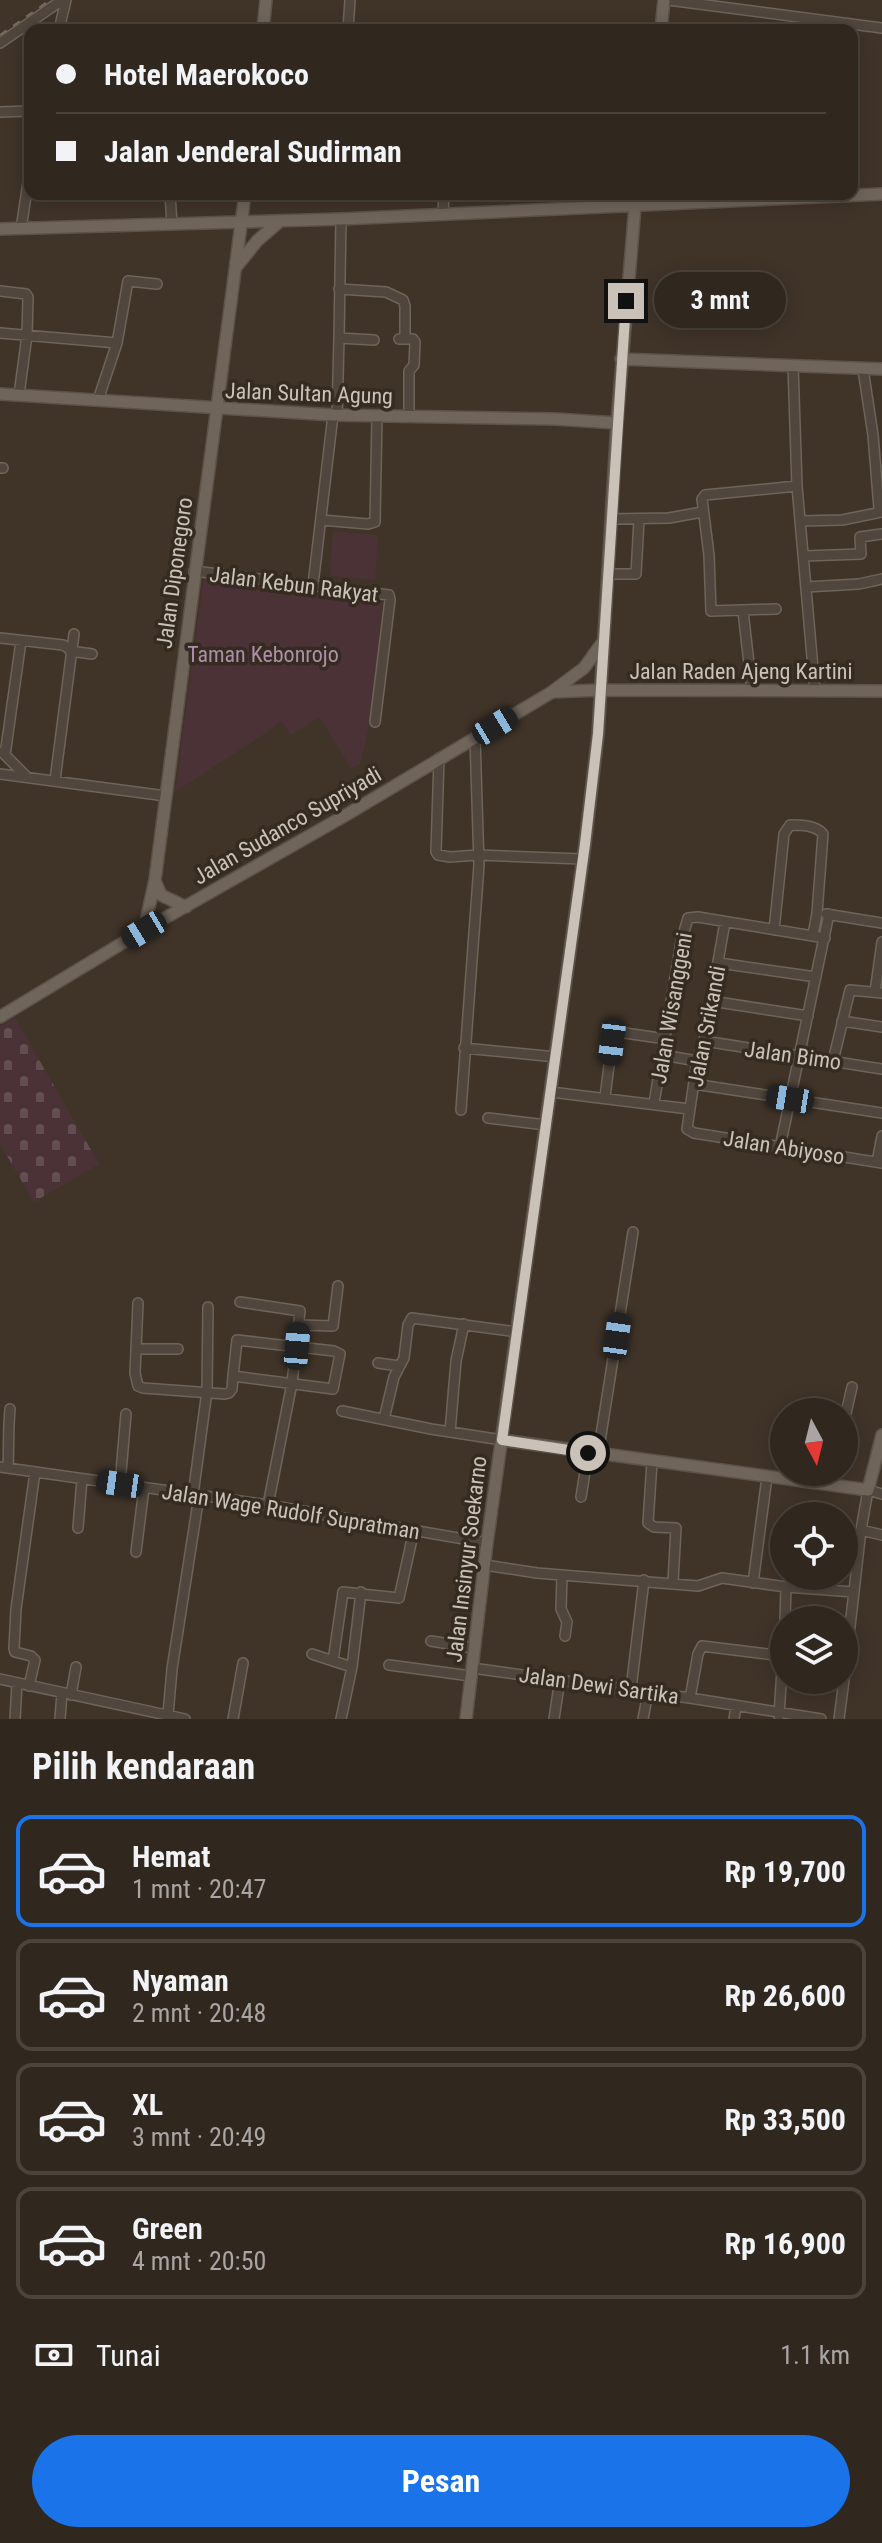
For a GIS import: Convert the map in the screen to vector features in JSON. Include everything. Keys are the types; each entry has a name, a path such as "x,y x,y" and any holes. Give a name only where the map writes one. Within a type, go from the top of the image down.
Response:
{"main road":[{"path":"264,24 266,0"},
{"path":"662,24 666,0"},
{"path":"858,195 882,194"},
{"name":"Jalan Diponegoro","path":"144,930 155,880 244,200"},
{"path":"0,229 341,219 635,200"},
{"name":"Jalan Insinyur Soekarno","path":"466,1719 487,1543 598,734 621,359 635,200"},
{"path":"235,269 257,241 281,220"},
{"path":"621,359 882,369"},
{"name":"Jalan Sultan Agung","path":"0,394 335,415 617,423"},
{"path":"552,692 584,668 604,641"},
{"name":"Jalan Raden Ajeng Kartini","path":"600,690 882,691"},
{"name":"Jalan Sudanco Supriyadi","path":"0,1017 552,692 600,690"},
{"path":"155,880 161,895 186,907"},
{"path":"838,1486 868,1490 882,1435"},
{"path":"502,1440 770,1477"}],"street":[{"path":"62,24 64,0"},
{"path":"28,24 64,0"},
{"path":"348,24 350,0"},
{"path":"666,0 851,24"},
{"path":"858,25 882,28"},
{"path":"0,43 24,27"},
{"path":"0,112 24,111"},
{"path":"21,229 25,200"},
{"path":"170,200 172,224"},
{"path":"446,200 449,212"},
{"path":"313,585 335,415 341,219"},
{"path":"98,400 117,343 128,281 157,284"},
{"path":"339,289 386,292 403,300 402,339 413,339 415,342 414,365 409,371 409,416"},
{"path":"0,291 27,295 27,335 19,395"},
{"path":"0,333 117,343"},
{"path":"339,338 374,340"},
{"path":"793,365 797,486 815,691"},
{"path":"801,521 842,520 882,512 879,509 877,435 863,369"},
{"path":"321,520 375,522 377,416"},
{"path":"776,609 713,612 710,609 709,555 702,499 705,495 797,486"},
{"path":"611,519 669,518 702,512"},
{"path":"608,574 636,574 639,520"},
{"path":"804,556 861,554 860,537 882,534"},
{"name":"Jalan Kebun Rakyat","path":"194,571 389,595 375,722"},
{"path":"806,587 859,584 882,579"},
{"path":"743,611 752,690"},
{"path":"55,780 74,634"},
{"path":"0,638 63,645 70,650 92,654"},
{"path":"21,641 2,752 26,776"},
{"path":"461,1110 475,941 478,855 475,737"},
{"path":"435,761 436,852 443,857 478,855 583,859"},
{"path":"0,774 166,796"},
{"path":"774,930 784,834 790,825 818,828 823,834 813,935"},
{"path":"817,913 882,923"},
{"path":"780,1147 829,914"},
{"name":"Jalan Wisanggeni","path":"654,1103 686,922 692,917 725,922"},
{"path":"725,922 825,938"},
{"name":"Jalan Srikandi","path":"687,1129 697,1061 704,1041 725,922"},
{"path":"833,1061 850,990 878,992 882,942"},
{"path":"719,963 816,977"},
{"path":"711,1001 808,1016"},
{"path":"842,1021 882,1027"},
{"path":"605,1097 612,1042 616,1035 625,1033 666,1039"},
{"name":"Jalan Bimo","path":"704,1041 882,1069"},
{"path":"464,1048 556,1057"},
{"path":"663,1055 697,1061"},
{"path":"694,1084 882,1113"},
{"path":"551,1092 689,1109"},
{"path":"488,1118 546,1125"},
{"name":"Jalan Abiyoso","path":"687,1129 694,1133 879,1163"},
{"path":"879,1163 882,1136"},
{"path":"581,1497 593,1454 633,1232"},
{"path":"299,1325 333,1326 338,1286"},
{"path":"240,1302 297,1309 300,1312 292,1383 268,1505"},
{"path":"138,1303 135,1373 138,1386 207,1398 229,1393 232,1389 233,1376 236,1341 334,1351 341,1356 334,1389 233,1376"},
{"path":"168,1715 207,1398 208,1307"},
{"path":"384,1419 392,1384 405,1354 408,1325 412,1318 517,1332"},
{"path":"450,1432 456,1361 464,1324"},
{"path":"136,1349 178,1349"},
{"path":"378,1363 399,1366"},
{"path":"849,1398 852,1387"},
{"path":"4,1468 10,1409"},
{"path":"342,1411 502,1440"},
{"path":"120,1484 126,1414"},
{"path":"652,1462 648,1523 654,1527 676,1528 673,1582"},
{"name":"Jalan Wage Rudolf Supratman","path":"4,1468 268,1505 487,1543"},
{"path":"29,1686 35,1660 19,1654 14,1648 18,1594 35,1472"},
{"path":"753,1583 767,1477"},
{"path":"78,1528 82,1479"},
{"path":"136,1552 144,1488"},
{"path":"852,1606 868,1490 882,1494"},
{"path":"333,1661 343,1592 399,1598 414,1530"},
{"path":"861,1530 882,1535"},
{"path":"485,1565 698,1586 722,1578 770,1585"},
{"path":"562,1575 561,1609 567,1622 565,1636"},
{"path":"631,1689 644,1580"},
{"path":"827,1590 854,1592"},
{"path":"341,1719 352,1667 361,1592"},
{"path":"431,1641 474,1648"},
{"path":"690,1698 702,1646 770,1654"},
{"path":"312,1654 352,1667"},
{"path":"233,1719 243,1663"},
{"name":"Jalan Dewi Sartika","path":"389,1665 560,1679 690,1698 778,1716 821,1719"},
{"path":"60,1719 76,1667"},
{"path":"0,1679 136,1708 154,1716 185,1719"},
{"path":"554,1719 560,1679"},
{"path":"15,1719 17,1683"},
{"path":"646,1719 648,1692"},
{"path":"778,1716 780,1694"},
{"path":"839,1719 842,1694"},
{"path":"734,1719 736,1707"},
{"path":"134,1719 136,1708"}],"green space":[{"path":"333,531 378,535 375,580 330,576"},
{"name":"Taman Kebonrojo","path":"204,575 383,603 368,731 360,764 351,768 319,717 291,735 281,721 175,792"},
{"path":"15,1018 99,1164 34,1202 0,1144 0,1026"}],"railway":[{"path":"0,35 50,0"}],"route":[{"path":"588,1453 502,1440 598,734 626,301"}]}
